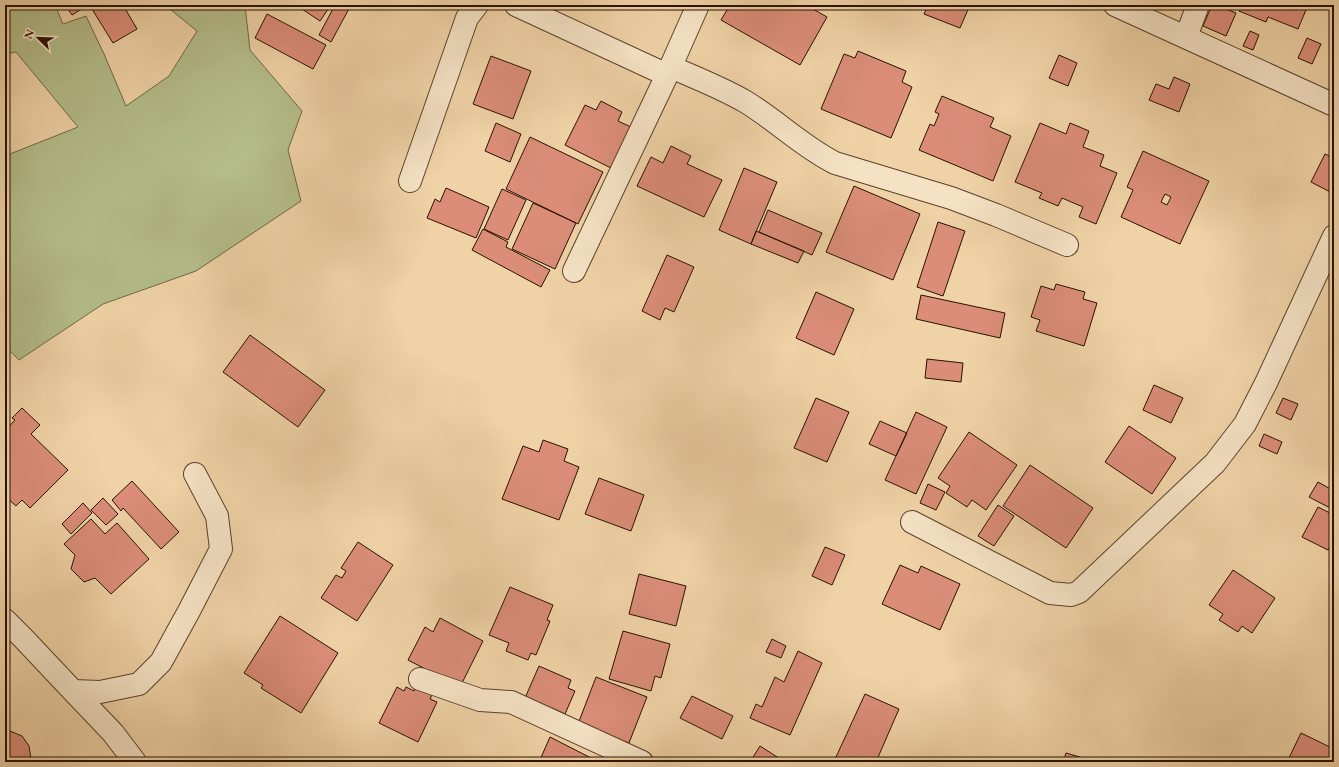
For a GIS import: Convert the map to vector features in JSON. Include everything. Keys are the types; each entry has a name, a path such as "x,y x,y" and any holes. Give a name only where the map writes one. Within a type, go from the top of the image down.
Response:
{"street":[{"path":"410,181 467,18 477,5"},
{"path":"516,5 669,71 729,93 747,103 821,156 835,163 951,198 1067,245"},
{"path":"574,271 669,71 698,5"},
{"path":"1115,5 1334,105"},
{"path":"1186,37 1198,5"},
{"path":"912,522 1050,593 1071,595 1079,592 1215,463 1244,424 1266,383 1334,236"},
{"path":"73,692 100,692 139,684 161,662 189,612 221,549 217,516 195,474"},
{"path":"5,620 113,733 135,762"},
{"path":"420,679 480,700 511,702 642,762"}],"green space":[{"path":"5,5 55,5 63,24 86,16 126,106 169,76 197,31 165,5 245,5 250,50 302,111 288,150 301,201 196,271 103,304 19,360 5,346 5,156 78,127 16,52 5,54"}],"building":[{"path":"65,5 88,5 72,15"},
{"path":"100,5 123,5 137,29 113,43 92,9"},
{"path":"296,5 331,5 320,21"},
{"path":"335,5 351,5 331,42 319,35"},
{"path":"730,5 806,5 827,17 800,65 721,20"},
{"path":"928,5 970,5 960,28 924,14"},
{"path":"1212,5 1216,5 1236,13 1226,36 1203,26"},
{"path":"1242,5 1308,5 1298,29 1268,17 1266,22 1239,11"},
{"path":"267,14 326,45 313,69 255,38"},
{"path":"1250,31 1259,35 1253,50 1243,46"},
{"path":"1307,38 1321,44 1312,64 1298,58"},
{"path":"858,51 906,71 902,82 912,87 891,138 821,109 844,54 855,58"},
{"path":"1059,55 1077,63 1068,86 1049,78"},
{"path":"491,56 531,71 513,119 473,104"},
{"path":"1174,77 1190,84 1179,112 1149,100 1156,84 1169,89"},
{"path":"942,96 994,118 990,127 1011,136 993,181 919,150 930,124 934,126 939,114 935,112"},
{"path":"601,101 622,112 618,121 631,127 611,168 565,145 585,105 596,110"},
{"path":"496,123 521,134 510,162 485,151"},
{"path":"1040,123 1066,134 1070,123 1089,131 1083,147 1104,155 1100,166 1117,173 1096,224 1079,217 1083,207 1062,198 1058,206 1039,198 1042,193 1015,182"},
{"path":"530,137 603,172 578,224 506,189"},
{"path":"671,146 691,156 687,164 722,180 704,217 637,186 651,157 663,163"},
{"path":"1143,151 1209,181 1180,244 1121,217 1133,190 1127,187","holes":["1165,194 1171,197 1167,205 1161,202"]},
{"path":"1325,154 1334,158 1334,190 1332,193 1311,182"},
{"path":"744,168 777,182 751,244 719,230"},
{"path":"854,186 920,214 893,280 826,252"},
{"path":"446,188 489,207 476,238 427,218 435,199 440,202"},
{"path":"502,189 526,200 508,240 484,229"},
{"path":"533,203 576,223 555,269 512,249"},
{"path":"768,210 822,233 812,255 759,232"},
{"path":"938,222 965,231 943,296 917,287"},
{"path":"483,229 508,242 506,247 550,270 541,287 472,250"},
{"path":"756,231 804,251 798,263 751,244"},
{"path":"667,255 694,267 674,312 665,308 660,320 642,311"},
{"path":"1056,284 1085,292 1083,299 1097,303 1084,346 1036,331 1040,320 1031,317 1041,286 1054,290"},
{"path":"816,292 854,309 834,355 796,338"},
{"path":"921,295 1005,313 1000,338 916,319"},
{"path":"250,335 325,390 298,427 223,372"},
{"path":"927,359 963,363 961,382 925,378"},
{"path":"1154,385 1183,398 1171,423 1143,410"},
{"path":"816,398 849,412 827,462 794,448"},
{"path":"1283,398 1298,404 1291,420 1276,413"},
{"path":"22,408 40,425 31,434 68,470 30,508 22,500 16,506 5,496 5,431 15,420 12,418"},
{"path":"916,412 947,427 916,494 885,480"},
{"path":"880,421 907,433 896,456 869,444"},
{"path":"1129,426 1176,458 1152,494 1105,462"},
{"path":"969,432 1017,465 986,510 972,500 967,507 946,493 950,486 938,478"},
{"path":"1264,434 1282,442 1277,454 1259,446"},
{"path":"543,440 568,449 564,461 579,467 559,520 502,499 523,446 539,452"},
{"path":"1030,465 1093,508 1066,548 1003,506"},
{"path":"599,478 644,495 631,531 585,514"},
{"path":"132,481 179,532 161,549 123,508 121,511 112,500"},
{"path":"1318,482 1334,491 1334,510 1309,497"},
{"path":"928,484 945,492 936,510 920,503"},
{"path":"103,498 118,514 106,525 91,510"},
{"path":"83,503 92,513 71,534 62,524"},
{"path":"998,505 1014,516 994,546 978,536"},
{"path":"1318,507 1334,515 1334,539 1328,550 1302,537"},
{"path":"91,519 105,534 117,523 149,559 111,594 95,578 84,582 71,569 75,555 64,544"},
{"path":"358,542 393,565 357,621 321,598 336,575 342,578 346,571 341,568"},
{"path":"825,547 845,555 832,585 812,576"},
{"path":"900,565 918,573 921,566 960,584 940,630 882,604"},
{"path":"1233,570 1275,598 1252,633 1242,626 1238,632 1219,620 1223,614 1209,605"},
{"path":"639,574 686,586 676,626 629,614"},
{"path":"510,587 553,605 547,620 550,621 536,655 531,653 528,660 506,651 509,643 489,635"},
{"path":"280,616 338,653 301,713 261,688 263,685 244,673"},
{"path":"440,618 483,641 460,687 408,660 425,627 433,632"},
{"path":"623,631 670,644 661,678 655,676 651,691 609,679"},
{"path":"772,639 786,646 781,658 766,652"},
{"path":"798,651 822,663 790,735 750,718 756,704 762,707 775,677 784,682"},
{"path":"539,666 571,680 568,688 575,691 565,714 552,708 550,712 525,698"},
{"path":"596,677 647,697 629,743 578,724"},
{"path":"416,685 433,693 430,699 437,702 418,742 379,723 397,687 404,691 406,687 414,691"},
{"path":"865,694 899,709 876,762 847,762 836,757"},
{"path":"692,696 733,716 722,739 680,718"},
{"path":"5,729 22,736 29,746 30,762 5,762"},
{"path":"1301,733 1334,749 1334,762 1287,762"},
{"path":"550,737 591,758 589,762 539,762"},
{"path":"760,746 785,762 750,762"},
{"path":"1066,753 1097,762 1063,762"}]}
